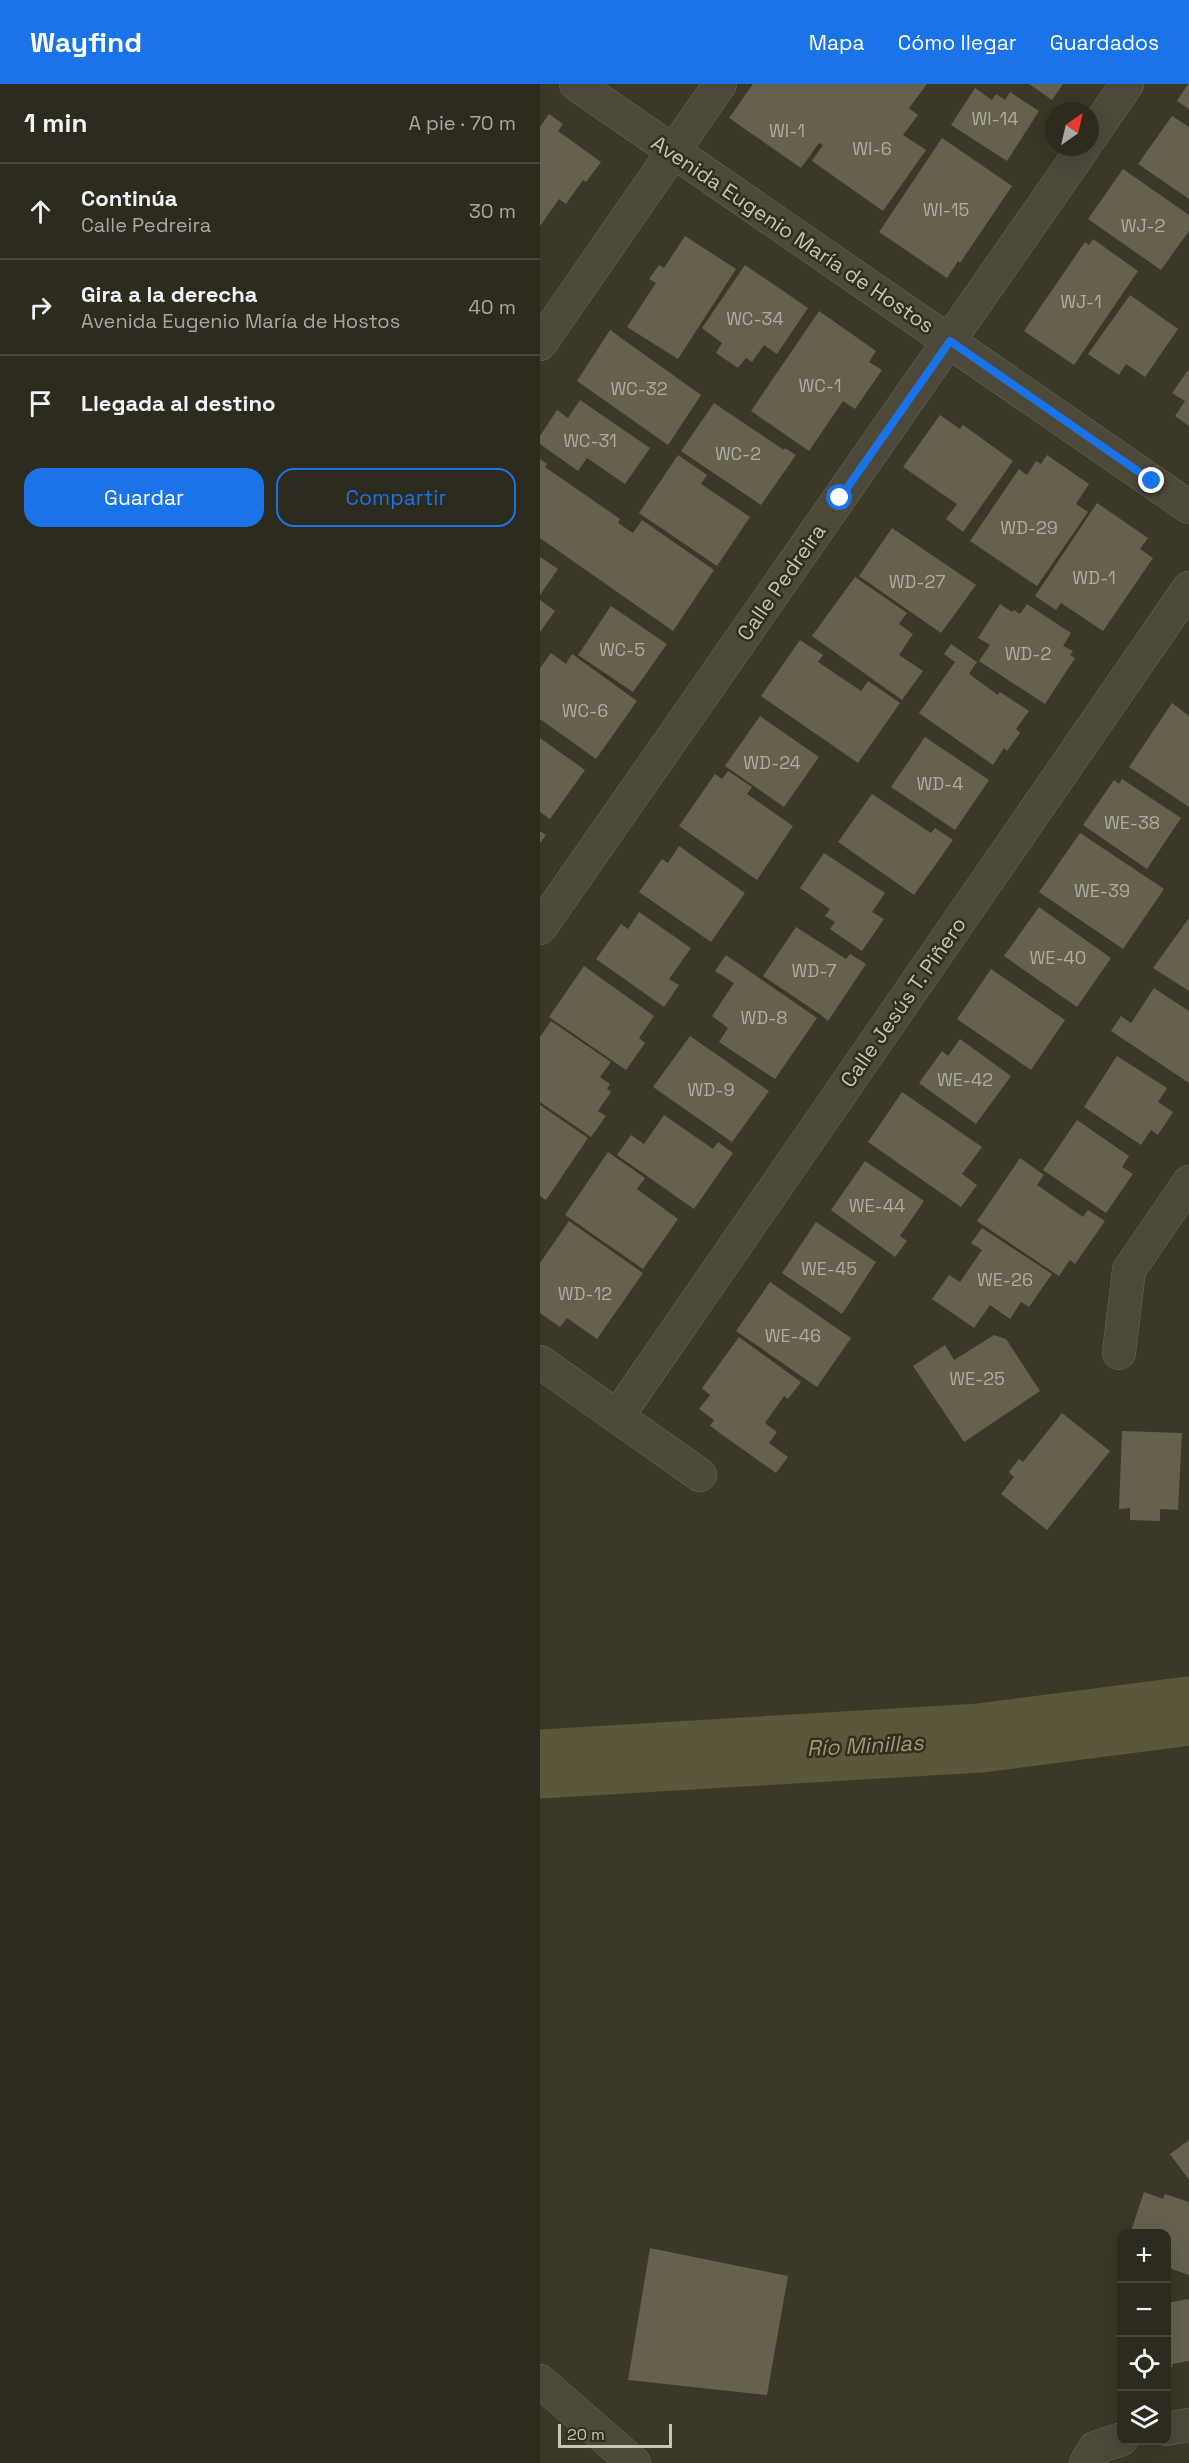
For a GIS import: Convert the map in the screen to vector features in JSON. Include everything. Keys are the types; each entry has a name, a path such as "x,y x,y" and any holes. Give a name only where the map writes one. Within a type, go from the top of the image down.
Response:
{"street":[{"name":"Avenida Eugenio María de Hostos","path":"576,84 1189,507"},
{"path":"540,344 720,84"},
{"path":"1099,125 1127,84"},
{"name":"Calle Pedreira","path":"540,928 1078,156"},
{"name":"Calle Jesús T. Piñero","path":"617,1417 1189,588"},
{"path":"1119,1353 1129,1270 1189,1182"},
{"path":"540,1362 700,1475"},
{"path":"540,2381 617,2458"},
{"path":"1171,2428 1189,2425"},
{"path":"1086,2463 1095,2448 1117,2441"}],"building":[{"path":"753,84 927,84 909,108 918,115 903,135 926,150 883,211 812,161 823,145 819,143 801,168 729,118"},
{"path":"1029,84 1063,84 1052,100"},
{"path":"1189,84 1189,109 1177,101"},
{"path":"975,88 992,100 996,94 1005,100 1010,92 1039,111 1007,161 951,125"},
{"path":"549,114 563,124 558,131 601,162 586,182 583,180 566,204 559,199 540,226 540,127"},
{"path":"1172,116 1189,127 1189,199 1138,164"},
{"path":"942,138 1012,186 960,263 958,261 947,278 879,232"},
{"path":"1123,169 1189,215 1189,231 1161,270 1088,219"},
{"path":"685,236 736,269 678,359 627,327 656,283 649,279 659,265 664,268"},
{"path":"1093,239 1138,271 1074,365 1024,331 1085,242 1089,245"},
{"path":"745,265 808,308 777,354 764,345 752,362 746,358 738,368 716,353 722,343 702,328"},
{"path":"1130,295 1178,329 1145,377 1126,364 1119,375 1088,354"},
{"path":"819,311 876,351 869,362 882,370 855,409 843,401 809,451 751,411"},
{"path":"610,330 701,395 668,445 577,381"},
{"path":"1189,369 1189,426 1175,416 1185,401 1172,393"},
{"path":"580,400 650,448 625,484 587,458 578,471 540,444 540,436 557,410 568,418"},
{"path":"714,403 784,450 785,448 796,455 761,505 681,451"},
{"path":"940,415 960,429 963,425 1013,461 963,532 946,519 957,504 903,467"},
{"path":"678,455 707,475 701,484 750,517 717,566 639,513"},
{"path":"1047,455 1089,484 1076,504 1088,512 1037,586 970,541 1019,469 1027,475 1036,461 1041,464"},
{"path":"540,459 547,464 545,467 620,519 618,523 633,533 642,520 714,570 673,631 540,538"},
{"path":"1097,503 1148,538 1140,549 1153,558 1103,631 1061,603 1056,610 1035,596"},
{"path":"892,528 976,585 941,633 859,576"},
{"path":"540,557 558,569 540,595"},
{"path":"855,577 907,613 899,624 913,634 899,655 923,671 902,700 812,636"},
{"path":"540,600 555,611 540,632"},
{"path":"1000,604 1020,614 1027,604 1071,633 1063,646 1073,651 1070,655 1075,658 1045,704 979,661 990,645 978,638"},
{"path":"611,606 667,644 633,692 578,655"},
{"path":"800,640 823,655 818,662 861,691 868,681 900,703 858,763 761,696"},
{"path":"951,644 977,662 969,674 998,695 1000,692 1029,711 1016,729 1020,733 1007,751 1004,748 993,765 919,713 955,662 944,654"},
{"path":"551,653 566,664 572,654 637,701 596,759 540,719 540,668"},
{"path":"1172,703 1189,716 1189,807 1129,767"},
{"path":"760,716 819,757 784,807 725,766"},
{"path":"925,737 989,780 955,830 891,787"},
{"path":"540,738 585,770 550,819 540,812"},
{"path":"728,771 752,787 747,794 793,826 757,880 679,826 715,774 722,779"},
{"path":"1122,779 1181,818 1147,869 1083,825 1114,780 1119,784"},
{"path":"872,794 931,833 935,828 953,840 914,895 838,842"},
{"path":"540,831 546,835 540,843"},
{"path":"1080,833 1164,889 1123,949 1039,892"},
{"path":"679,846 745,893 711,942 639,892 662,859 668,863"},
{"path":"824,853 885,893 872,912 884,919 862,951 830,929 835,922 825,916 830,909 800,888"},
{"path":"1039,907 1111,958 1077,1007 1004,956"},
{"path":"639,912 691,948 669,979 679,985 664,1007 596,959 621,924 628,929"},
{"path":"1189,918 1189,991 1153,968"},
{"path":"796,927 846,959 850,954 866,964 828,1021 763,976"},
{"path":"726,955 817,1018 775,1079 719,1042 728,1028 712,1016 734,983 715,971"},
{"path":"584,966 654,1016 639,1038 645,1043 626,1070 549,1017"},
{"path":"991,969 1065,1020 1031,1070 957,1019"},
{"path":"1154,988 1189,1011 1189,1083 1111,1031 1121,1016 1131,1023"},
{"path":"551,1021 611,1062 600,1077 610,1084 607,1089 611,1092 598,1111 606,1116 591,1137 540,1102 540,1037"},
{"path":"690,1036 769,1091 732,1142 653,1087"},
{"path":"960,1039 1011,1076 976,1124 919,1083 942,1051 948,1056"},
{"path":"1117,1056 1167,1088 1158,1102 1173,1112 1158,1135 1151,1130 1141,1145 1084,1107"},
{"path":"902,1092 982,1147 962,1174 977,1185 961,1207 868,1142"},
{"path":"540,1105 588,1138 546,1200 540,1196"},
{"path":"664,1115 713,1149 718,1142 733,1153 694,1209 617,1155 631,1135 644,1144"},
{"path":"1077,1120 1129,1156 1122,1167 1133,1174 1106,1213 1043,1170"},
{"path":"608,1152 645,1178 637,1189 678,1219 643,1269 565,1215"},
{"path":"1020,1158 1044,1175 1037,1185 1083,1217 1088,1210 1105,1221 1075,1264 1070,1260 1059,1276 977,1221"},
{"path":"865,1161 924,1201 900,1236 907,1241 895,1257 831,1210"},
{"path":"569,1221 643,1273 597,1339 567,1318 560,1327 540,1313 540,1263"},
{"path":"816,1222 876,1262 842,1314 782,1273"},
{"path":"982,1228 1052,1274 1029,1307 1021,1302 1010,1319 990,1305 974,1328 932,1299 949,1275 960,1282 982,1250 971,1243"},
{"path":"770,1282 851,1338 817,1387 736,1331"},
{"path":"994,1335 1006,1339 1040,1391 964,1442 913,1366 945,1345 954,1360"},
{"path":"739,1337 801,1382 788,1399 784,1396 765,1423 777,1432 769,1443 788,1457 776,1473 710,1426 714,1420 699,1409 710,1395 702,1388"},
{"path":"1062,1413 1110,1451 1047,1530 1001,1494 1014,1477 1009,1472 1019,1459 1023,1462"},
{"path":"1122,1431 1182,1433 1178,1510 1160,1509 1160,1521 1130,1520 1130,1508 1119,1509"},
{"path":"1189,2140 1189,2180 1170,2154"},
{"path":"1144,2192 1163,2199 1165,2194 1189,2202 1189,2275 1171,2269 1171,2229 1132,2229"},
{"path":"650,2248 788,2276 767,2395 628,2380"},
{"path":"1189,2299 1189,2361 1172,2364 1173,2367 1171,2367 1171,2337 1171,2302"}],"waterway":[{"name":"Río Minillas","path":"540,1764 980,1738 1189,1711"}],"route":[{"path":"840,498 950,341 1152,481"}]}
